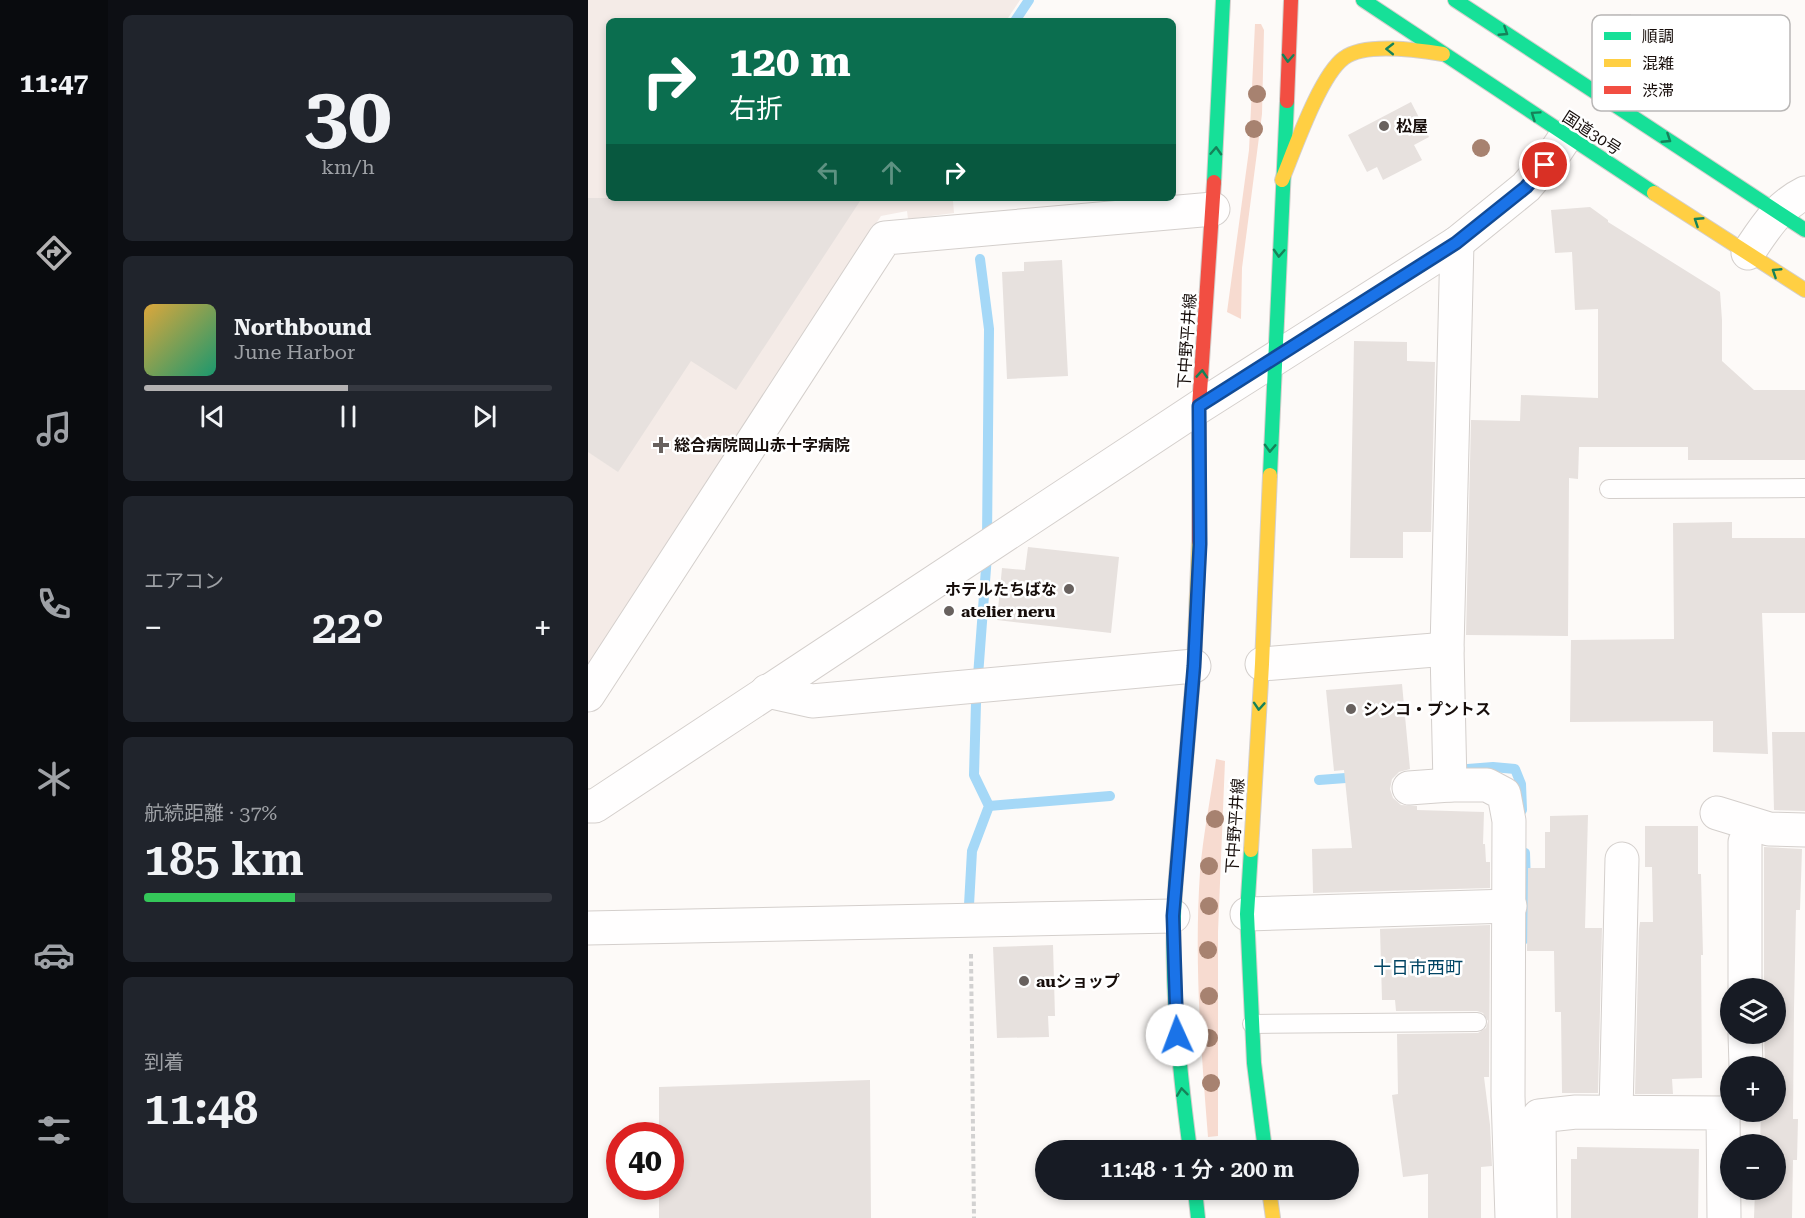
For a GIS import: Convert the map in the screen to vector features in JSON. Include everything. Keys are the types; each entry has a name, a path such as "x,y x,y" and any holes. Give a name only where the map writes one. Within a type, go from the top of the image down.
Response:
{"main road":[{"name":"下中野平井線","path":"1189,1140 1178,1059 1173,916 1194,666 1200,544 1199,406 1213,209 1223,0"},
{"name":"下中野平井線","path":"1264,1140 1254,1063 1247,914 1262,664 1291,0"},
{"name":"国道30号","path":"1363,0 1566,136 1805,290"},
{"path":"1455,0 1592,90"},
{"path":"1282,180 1325,78 1344,57 1368,49 1413,49 1448,55"},
{"path":"1624,111 1805,230"},
{"path":"1196,1200 1198,1218"},
{"path":"1270,1200 1273,1218"}],"street":[{"path":"588,806 595,806 1199,406 1456,243 1526,187 1566,136"},
{"path":"1748,253 1777,212 1791,200 1805,193"},
{"path":"588,695 885,238 1213,209"},
{"path":"1449,775 1447,649 1456,243"},
{"path":"1262,664 1447,649"},
{"path":"767,691 812,701 1194,666"},
{"path":"1409,788 1449,775 1487,785 1504,794 1509,820 1508,1096 1512,1218"},
{"path":"1717,813 1769,829 1805,831"},
{"path":"1745,842 1745,978"},
{"path":"1616,1112 1622,859"},
{"path":"1247,914 1510,906"},
{"path":"588,928 1173,916"},
{"path":"1540,1218 1539,1116 1576,1112 1720,1113"},
{"path":"1724,1218 1732,1122"}],"lane":[{"path":"1609,489 1805,488"},
{"path":"1252,1024 1477,1022"}],"path":[{"path":"971,920 974,1218"}],"shaded area":[{"name":"総合病院岡山赤十字病院","path":"588,0 1020,0 1008,18 606,18 606,201 953,201 954,213 908,219 907,211 881,216 588,671"},
{"path":"1255,24 1261,24 1264,30 1262,114 1242,268 1241,319 1227,312 1249,150"},
{"path":"1216,759 1225,761 1218,932 1218,1136 1208,1137 1199,1005 1198,905 1201,858"}],"building":[{"path":"1411,102 1429,137 1414,145 1422,160 1383,180 1377,167 1367,172 1348,135"},
{"path":"588,198 606,198 606,201 860,201 736,390 691,361 618,472 588,452"},
{"path":"1590,207 1608,222 1720,292 1722,361 1754,390 1805,390 1805,460 1688,460 1688,447 1579,447 1578,479 1569,478 1568,636 1466,635 1471,420 1520,421 1521,395 1598,398 1598,309 1575,310 1572,252 1555,253 1551,210"},
{"path":"1062,260 1068,376 1007,379 1002,272 1024,271 1024,262"},
{"path":"1354,341 1407,342 1407,361 1435,362 1431,532 1403,532 1403,558 1350,558"},
{"path":"1732,522 1732,538 1805,538 1805,613 1762,613 1768,754 1713,752 1713,721 1570,722 1571,640 1674,639 1673,523"},
{"path":"1028,547 1119,557 1111,633 997,620 1002,568 1025,570"},
{"path":"1402,684 1410,769 1399,772 1392,779 1390,789 1393,798 1401,805 1417,806 1417,810 1484,812 1483,844 1485,844 1486,862 1490,862 1490,888 1313,893 1312,849 1352,848 1344,770 1334,771 1326,690"},
{"path":"1772,732 1805,732 1805,811 1774,810"},
{"path":"1588,815 1585,928 1602,928 1598,1093 1562,1093 1561,1012 1555,1012 1554,951 1527,951 1528,868 1545,868 1545,832 1550,832 1550,816"},
{"path":"1645,826 1698,826 1698,874 1701,874 1703,955 1701,955 1702,1078 1672,1079 1673,1094 1635,1094 1639,929 1640,922 1653,922 1652,867 1645,867"},
{"path":"1764,847 1802,849 1800,910 1796,910 1793,1119 1798,1119 1797,1160 1793,1160 1792,1218 1754,1218 1755,1200 1786,1200 1786,1134 1760,1134 1761,1122 1786,1122 1786,1056 1765,1056 1764,1044 1786,1044 1786,978 1764,978"},
{"path":"1490,925 1489,1077 1484,1077 1492,1166 1481,1167 1481,1218 1428,1218 1428,1174 1403,1177 1392,1095 1398,1094 1397,1034 1478,1033 1486,1028 1488,1021 1483,1013 1477,1011 1396,1011 1395,1000 1382,1000 1380,929"},
{"name":"auショップ","path":"1053,945 1055,1016 1048,1016 1049,1037 997,1038 993,947"},
{"path":"870,1080 871,1218 659,1218 659,1200 684,1200 684,1122 659,1122 659,1087"},
{"path":"1577,1147 1699,1149 1698,1218 1571,1218 1571,1159 1577,1159"}],"waterway":[{"path":"1017,18 1029,0"},
{"path":"980,259 989,329 987,540"},
{"path":"969,905 972,851 989,806 974,775 976,703 987,555"},
{"path":"1455,770 1493,767 1515,769 1521,784 1522,810"},
{"path":"1319,780 1359,777"},
{"path":"989,806 1110,796"},
{"path":"1525,853 1525,939"}],"traffic: fast":[{"path":"1214,182 1223,0"},
{"path":"1363,0 1654,193"},
{"path":"1455,0 1592,90"},
{"path":"1270,475 1287,101"},
{"path":"1624,111 1805,230"},
{"path":"1251,850 1247,914 1254,1063 1264,1140"},
{"path":"1176,878 1174,980 1189,1140"},
{"path":"1196,1200 1198,1218"}],"traffic: slow":[{"path":"1282,180 1317,96 1335,67 1344,58 1365,50 1392,48 1443,54"},
{"path":"1654,193 1805,290"},
{"path":"1251,850 1270,475"},
{"path":"1176,878 1194,666 1199,541"},
{"path":"1270,1200 1273,1218"}],"traffic: jam":[{"path":"1287,101 1291,0"},
{"path":"1199,541 1199,407 1214,182"}],"place":[{"name":"松屋","path":"1384,126"},
{"name":"総合病院岡山赤十字病院","path":"661,445"},
{"name":"ホテルたちばな","path":"1069,589"},
{"name":"atelier neru","path":"949,611"},
{"name":"シンコ・プントス","path":"1351,709"},
{"name":"auショップ","path":"1024,981"}],"district":[{"name":"十日市西町","path":"1418,967"}],"route":[{"path":"1177,1035 1173,916 1194,666 1200,544 1199,406 1456,243 1526,187 1545,165"}]}
